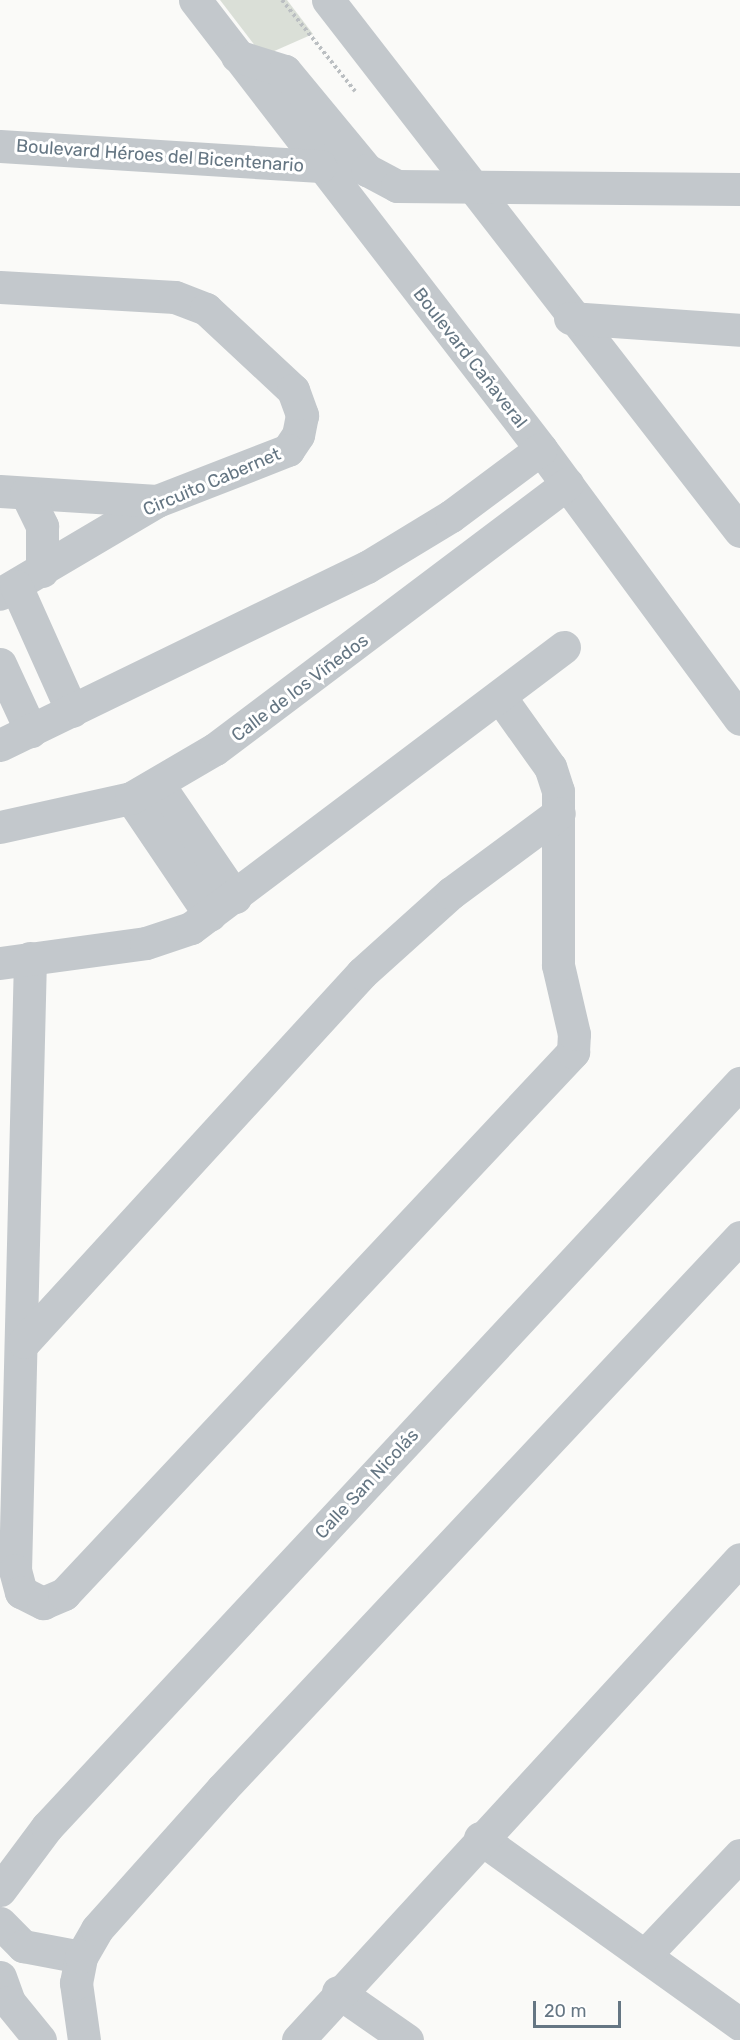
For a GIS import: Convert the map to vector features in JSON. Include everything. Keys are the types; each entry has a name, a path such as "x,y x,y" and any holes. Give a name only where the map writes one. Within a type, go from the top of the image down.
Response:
{"street":[{"name":"Boulevard Cañaveral","path":"195,0 320,166 541,449 740,719"},
{"path":"328,0 570,318 740,531"},
{"path":"237,56 285,71 296,80 367,170 381,181 473,188 740,189"},
{"name":"Boulevard Héroes del Bicentenario","path":"0,146 320,166"},
{"name":"Circuito Cabernet","path":"0,287 175,297 206,309 293,390 302,416 298,435 288,450 157,501 19,584"},
{"path":"570,318 740,330"},
{"path":"0,746 367,567 442,522 541,449"},
{"name":"Calle de los Viñedos","path":"0,827 145,791 279,706 567,484"},
{"path":"13,492 42,526 19,584 72,711"},
{"path":"13,492 157,501"},
{"path":"500,697 550,767 559,813 556,945 574,1034 573,1052 72,1585 43,1603 21,1592 15,1569 24,1342 15,960 171,937 223,906 564,647"},
{"path":"0,664 31,730"},
{"path":"145,791 223,906"},
{"path":"24,1342 362,973 451,893 559,813"},
{"name":"Calle San Nicolás","path":"0,1890 55,1818 740,1083"},
{"path":"84,2040 76,1983 81,1957 97,1929 222,1789 740,1237"},
{"path":"298,2040 338,1992 480,1838 729,1592 740,1559"},
{"path":"480,1838 740,2024"},
{"path":"645,1955 740,1855"},
{"path":"0,1923 23,1946 81,1957"},
{"path":"338,1992 407,2040"},
{"path":"3,1997 40,2040"}],"path":[{"path":"282,0 359,96"}],"shaded area":[{"path":"220,0 287,0 313,34 263,56"}]}
